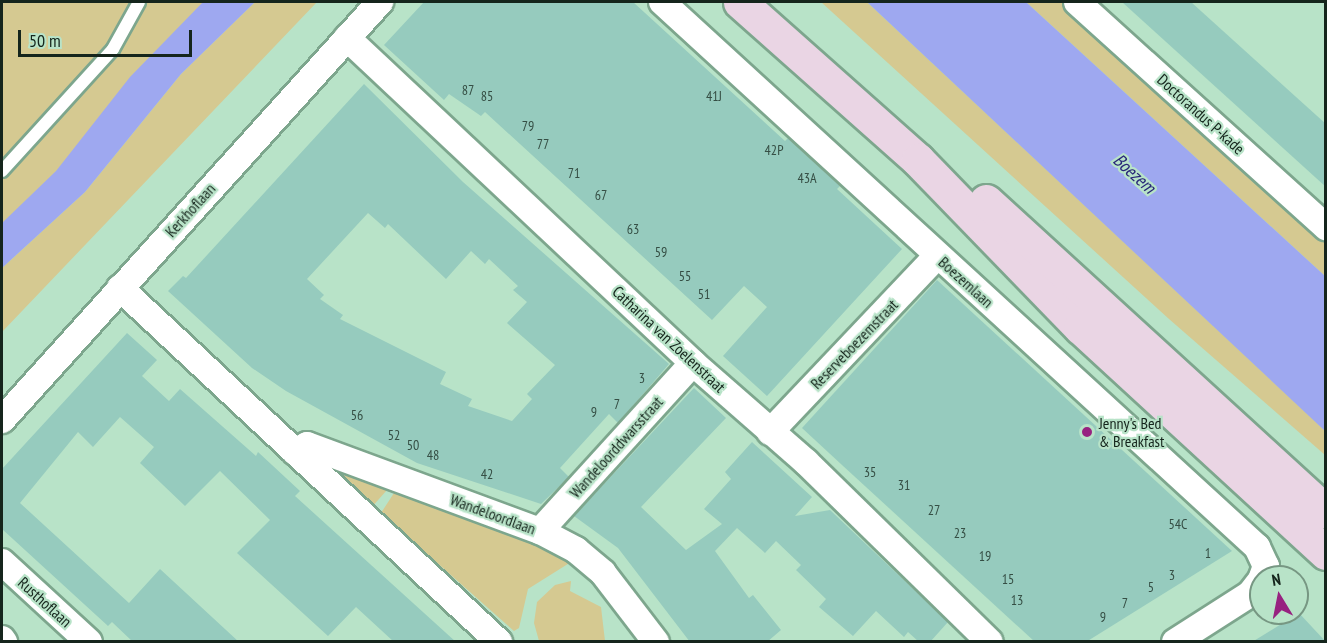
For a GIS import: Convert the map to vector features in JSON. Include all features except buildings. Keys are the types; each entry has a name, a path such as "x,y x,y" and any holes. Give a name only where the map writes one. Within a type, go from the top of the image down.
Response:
{"main road":[{"path":"740,2 918,160 1080,327 1326,553"},
{"path":"769,2 1326,512"}],"street":[{"name":"Kerkhoflaan","path":"2,420 380,2"},
{"name":"Boezemlaan","path":"662,2 1257,547 1261,565"},
{"name":"Doctorandus P-kade","path":"1077,2 1326,227"},
{"name":"Catharina van Zoelenstraat","path":"347,38 693,363 770,432 990,642"},
{"name":"Reserveboezemstraat","path":"770,432 937,256"},
{"path":"120,288 499,642"},
{"name":"Wandeloorddwarsstraat","path":"540,531 693,363"},
{"name":"Wandeloordlaan","path":"295,452 307,445 540,531 576,550 603,573 656,642"},
{"name":"Rusthoflaan","path":"2,562 89,642"},
{"path":"1175,642 1249,595"}],"lane":[{"path":"2,171 113,49 139,2"}],"shaded area":[{"path":"2,2 233,2 2,250"},
{"path":"255,2 317,2 2,332 2,268 85,192 181,74"},
{"path":"821,2 867,2 1315,421 1325,431 1325,455 1169,319"},
{"path":"1026,2 1069,2 1325,235 1325,276"},
{"path":"324,459 387,490 371,508 319,460"},
{"path":"394,493 570,557 571,562 528,589 519,628 514,631 381,513"},
{"path":"571,581 570,591 601,607 605,641 539,641 534,623 537,602 555,585"}],"water":[{"path":"203,2 255,2 181,74 85,192 2,268 2,223 56,171 130,77"},
{"name":"Boezem","path":"867,2 1026,2 1325,276 1325,431"}],"place":[{"name":"Jenny's Bed & Breakfast","path":"1087,432"}]}
